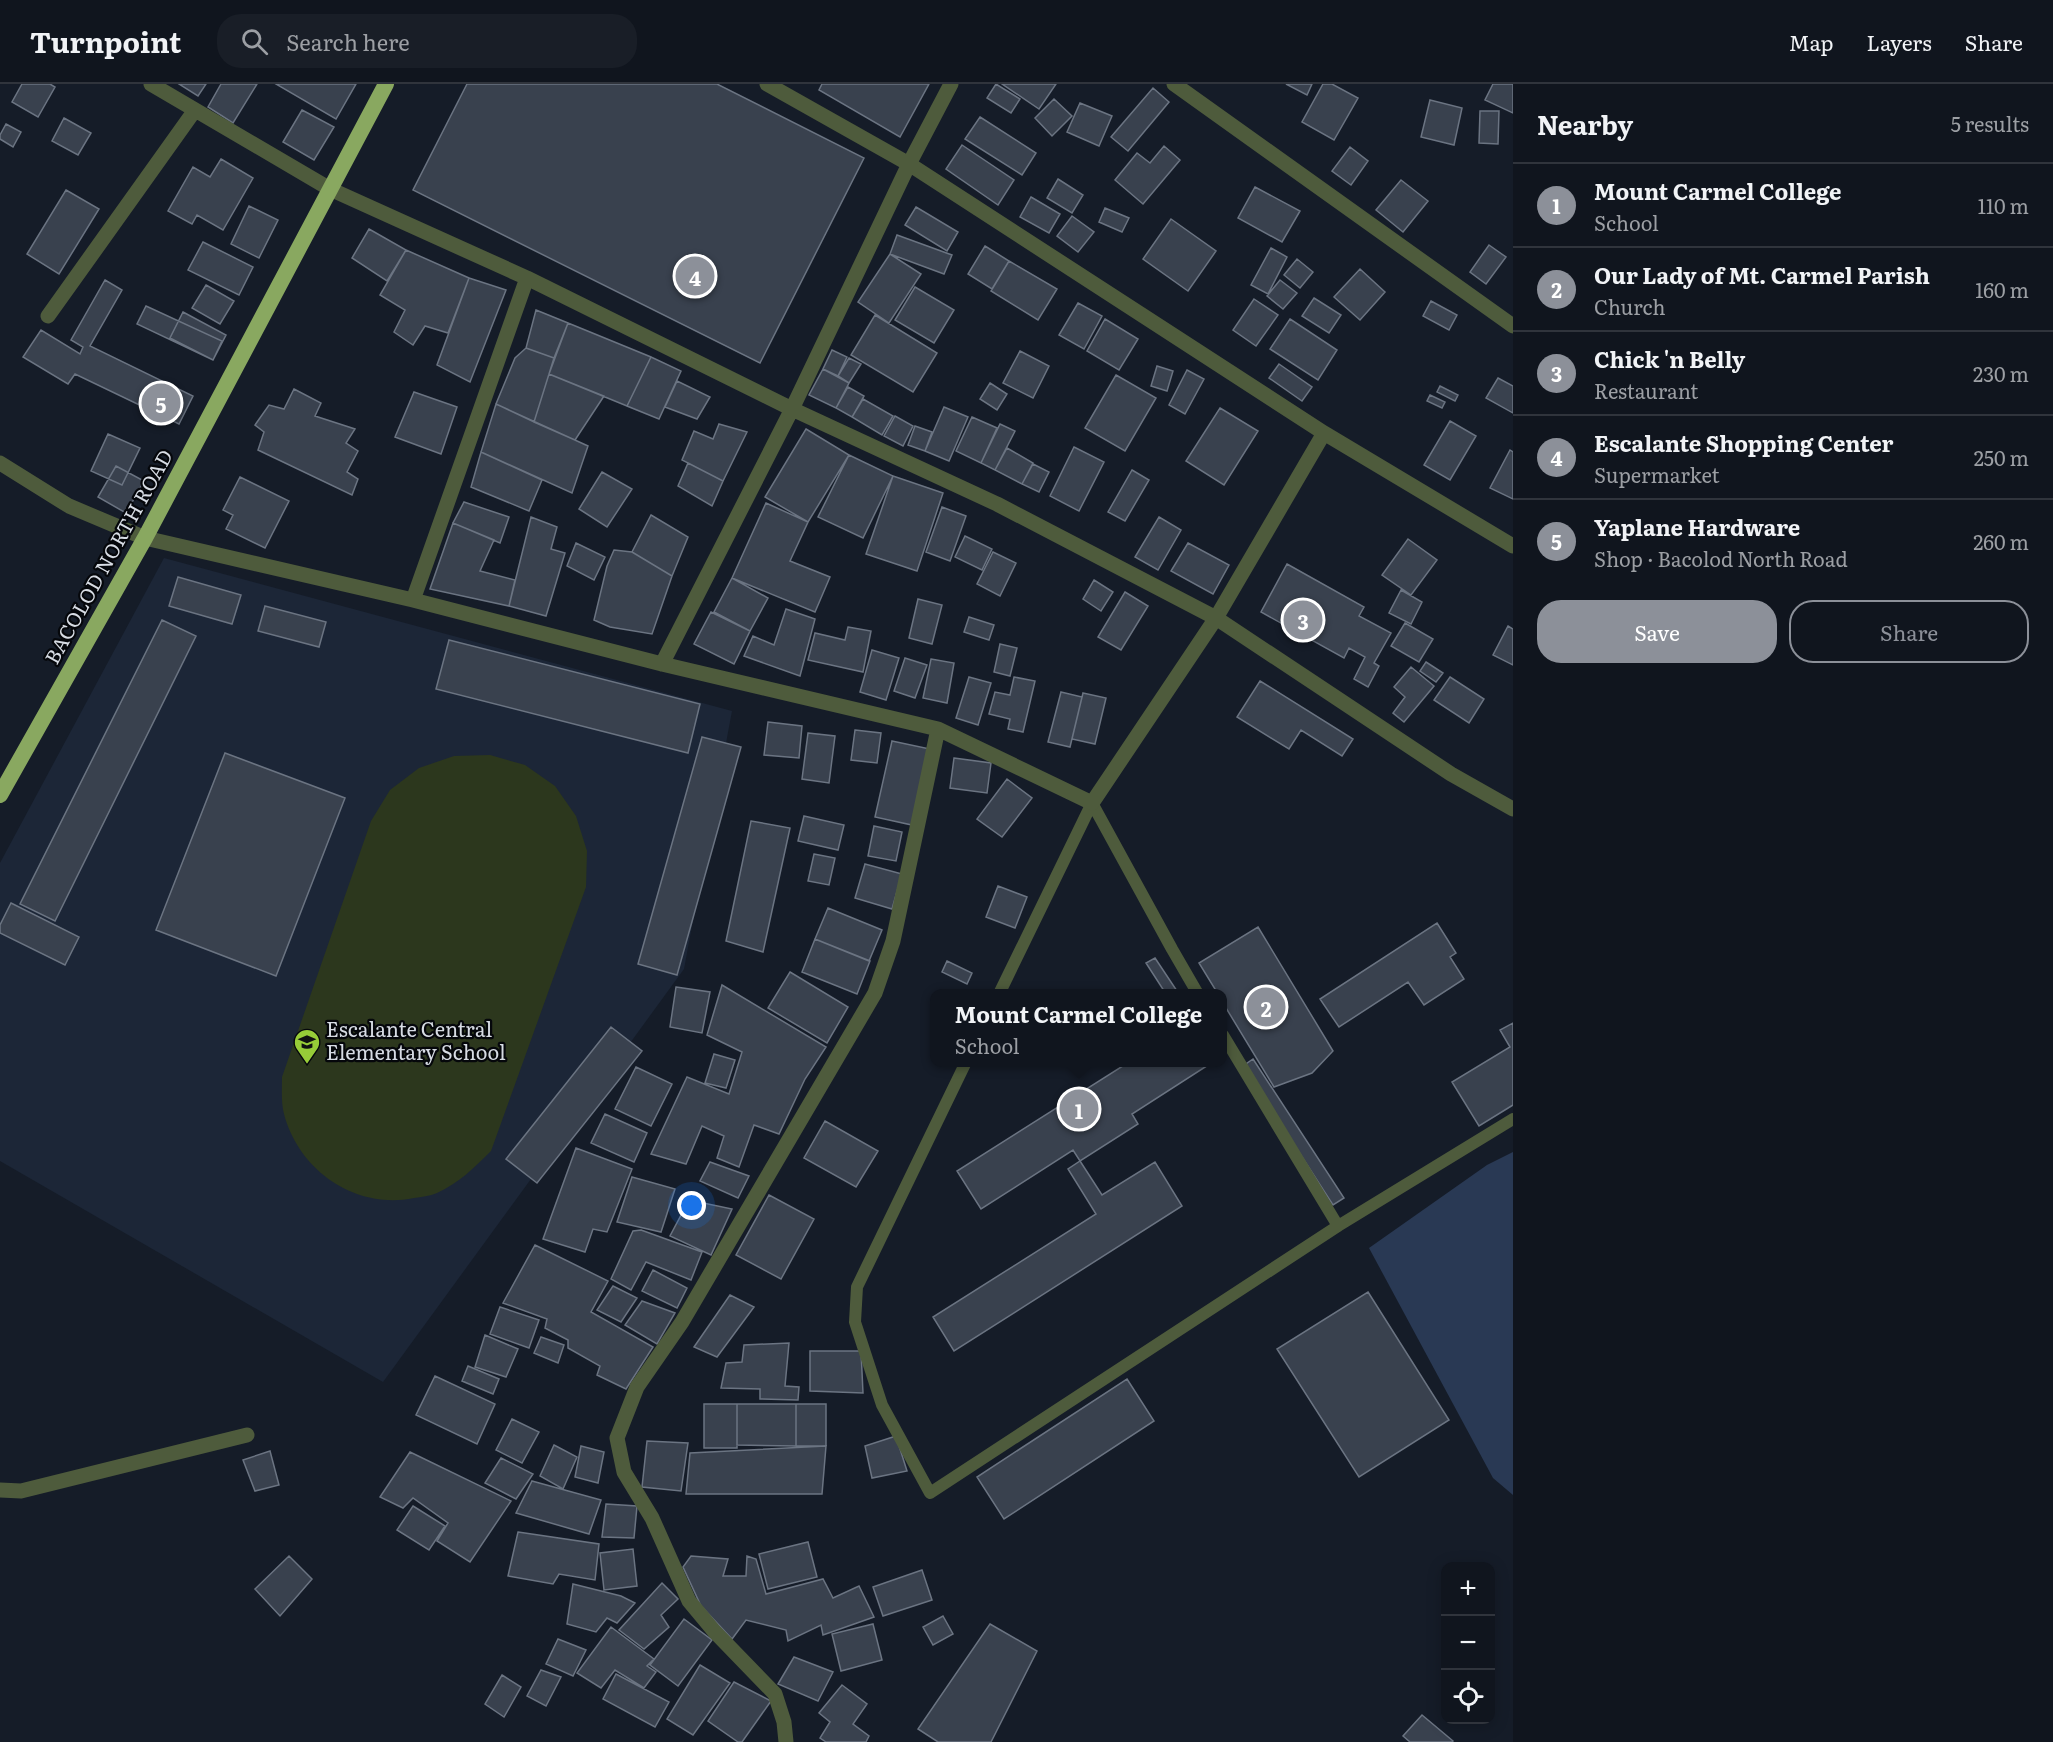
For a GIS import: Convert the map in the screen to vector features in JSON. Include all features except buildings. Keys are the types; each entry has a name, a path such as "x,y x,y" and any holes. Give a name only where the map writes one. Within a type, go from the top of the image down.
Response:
{"highway":[{"name":"BACOLOD NORTH ROAD","path":"0,795 146,538 386,84"}],"street":[{"path":"151,84 330,189 527,278 792,408 997,504 1216,618 1451,774 1513,808"},
{"path":"767,84 909,164 1324,433 1513,546"},
{"path":"662,664 792,408 909,164 951,84"},
{"path":"1174,84 1513,326"},
{"path":"48,316 195,110"},
{"path":"412,600 527,278"},
{"path":"0,464 69,506 146,538 412,600 662,664 938,729 1092,803 1216,618 1324,433"},
{"path":"786,1742 784,1722 775,1694 714,1631 689,1601 652,1518 624,1472 617,1438 638,1387 682,1322 875,993 893,941 938,729"},
{"path":"0,1490 21,1491 247,1435"}],"lane":[{"path":"1001,989 1092,803"},
{"path":"1092,803 1196,989"},
{"path":"1227,1042 1338,1226"},
{"path":"964,1067 857,1287 855,1322 882,1405 930,1492 1338,1226 1513,1119"}],"shaded area":[{"name":"Escalante Central Elementary School","path":"164,558 732,711 684,969 383,1382 0,1161 0,863"},
{"path":"1513,1152 1513,1495 1493,1478 1369,1248 1487,1165"}],"green space":[{"path":"490,755 525,765 555,786 576,816 587,851 586,887 491,1151 459,1180 437,1193 423,1197 392,1200 371,1198 351,1192 333,1182 316,1169 302,1153 284,1114 282,1077 371,821 390,790 419,768 454,756"}],"place":[{"name":"Escalante Shopping Center","path":"695,276"},
{"name":"Yaplane Hardware","path":"161,403"},
{"name":"Chick 'n Belly","path":"1303,620"},
{"name":"Our Lady of Mt. Carmel Parish","path":"1266,1007"},
{"name":"Escalante Central Elementary School","path":"307,1065"},
{"name":"Mount Carmel College","path":"1079,1109"}]}
